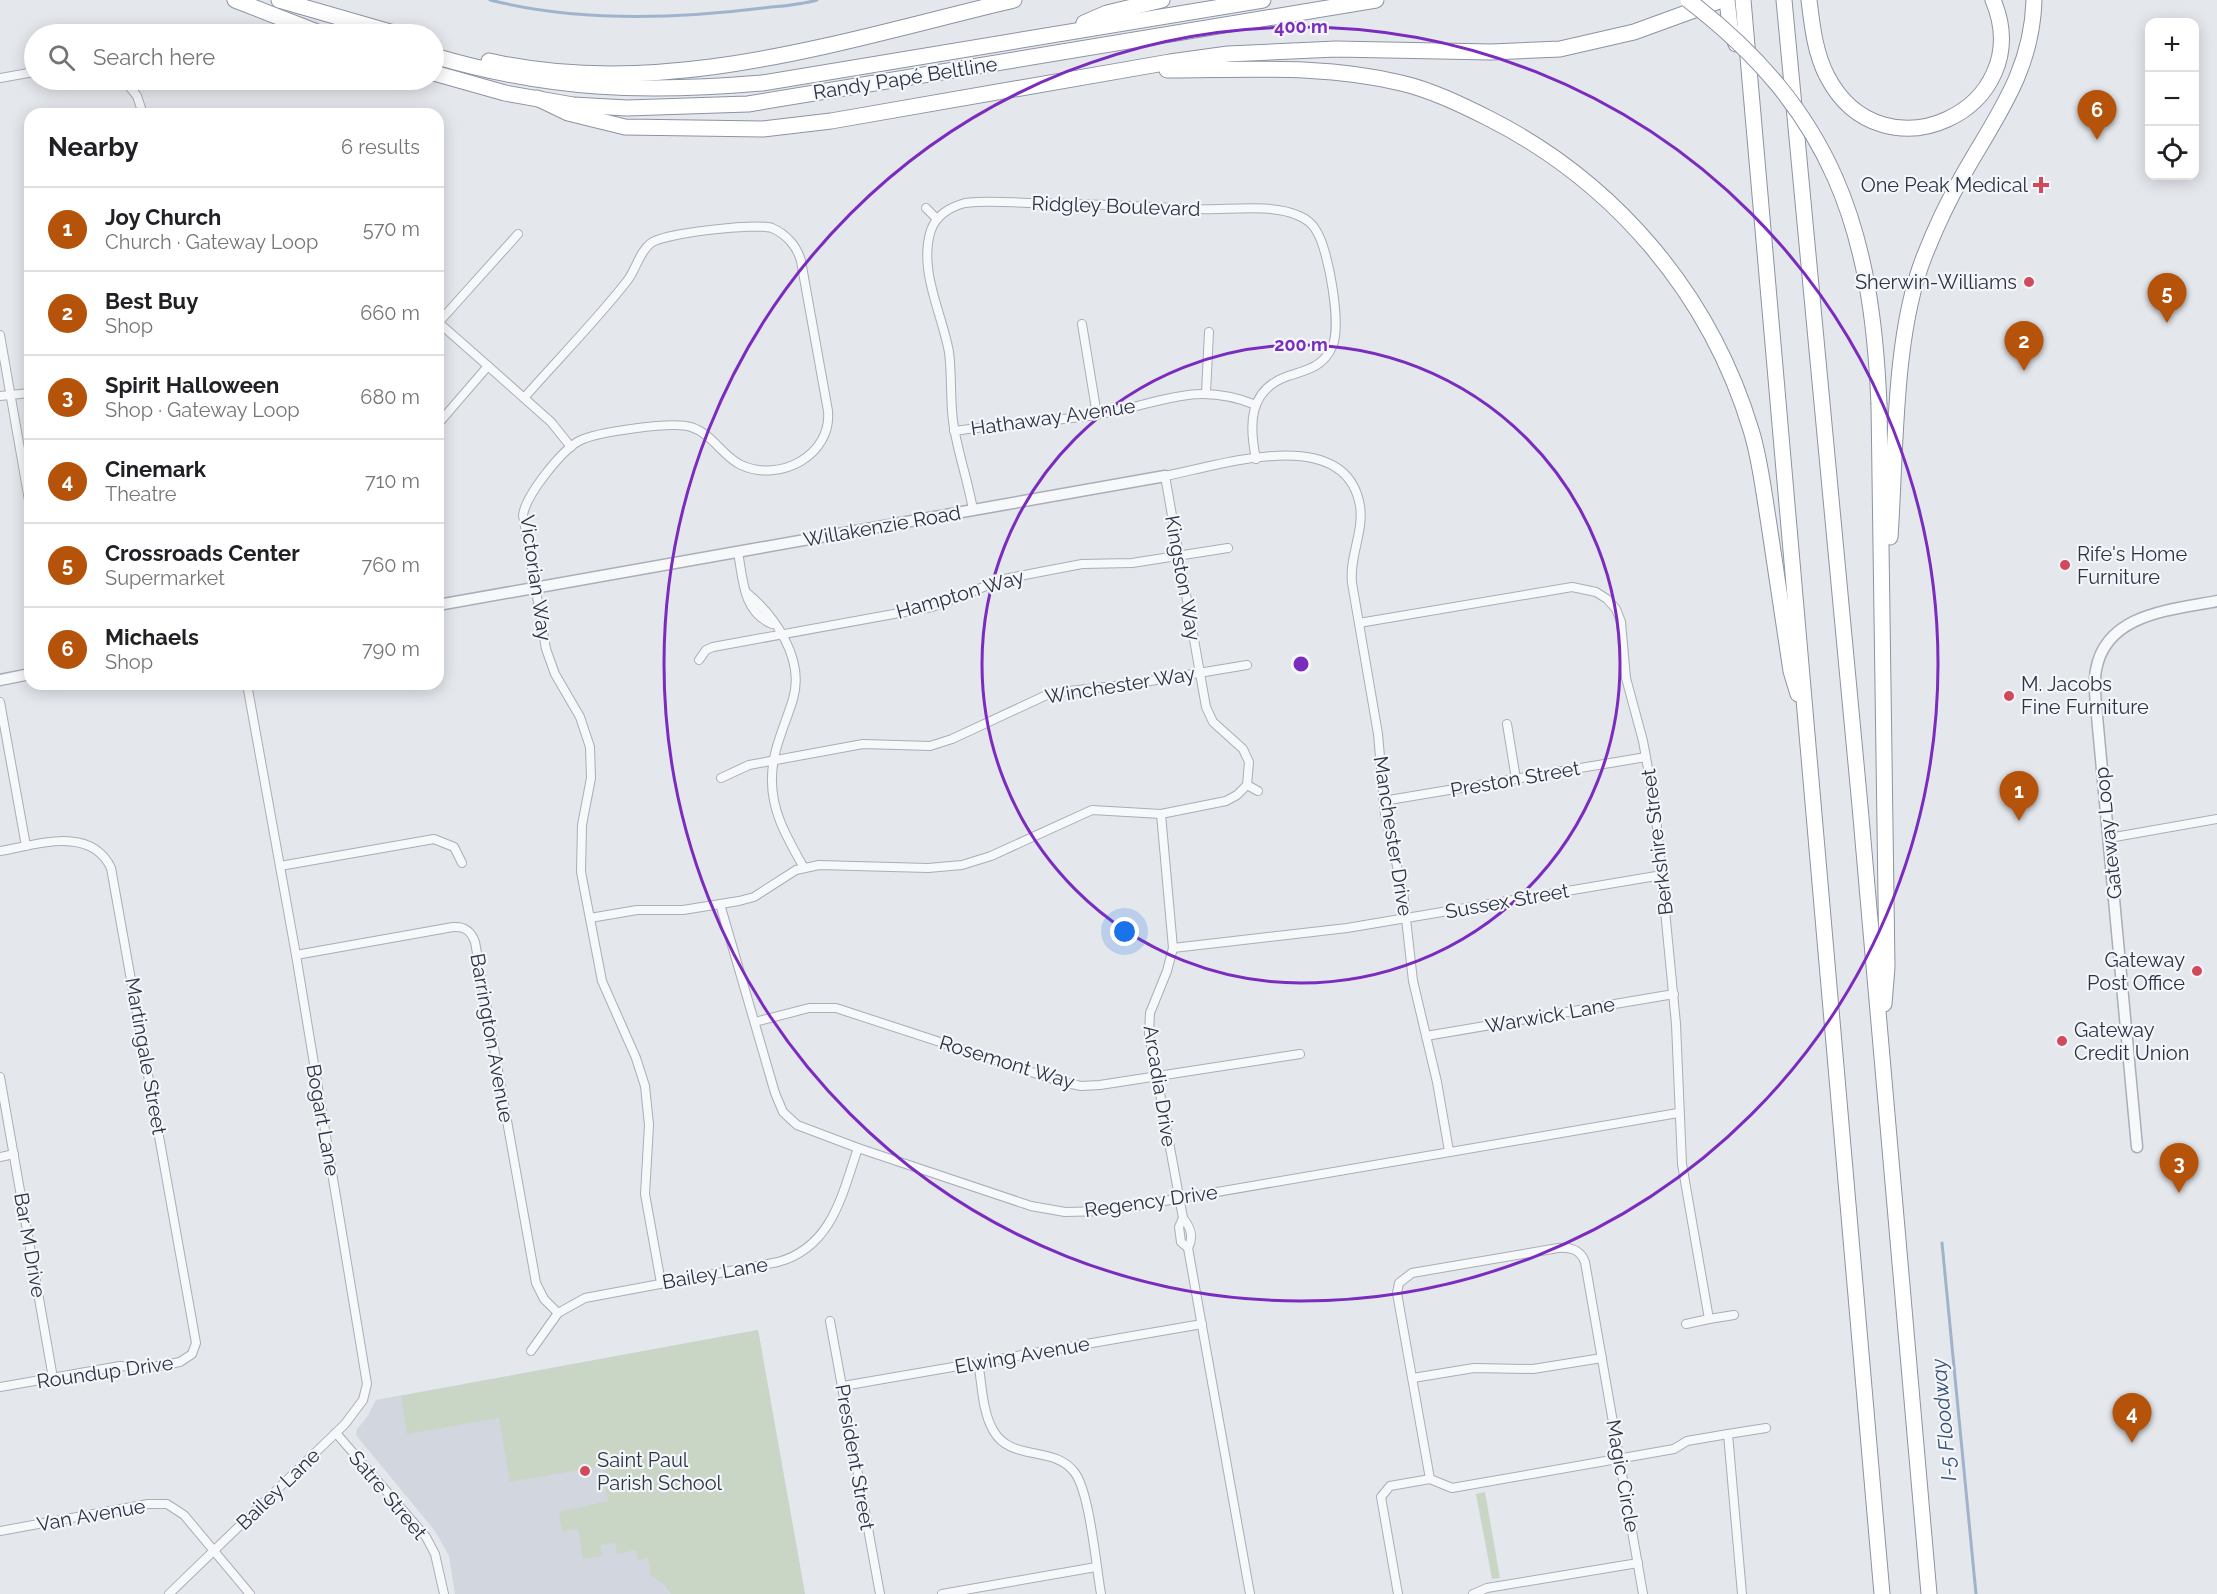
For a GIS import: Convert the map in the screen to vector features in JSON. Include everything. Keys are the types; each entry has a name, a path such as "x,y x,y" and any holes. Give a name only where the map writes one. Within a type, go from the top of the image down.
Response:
{"highway":[{"path":"235,0 296,24"},
{"path":"278,0 339,24"},
{"path":"278,0 362,24"},
{"path":"444,48 491,62 540,70 645,74 702,69 804,49 1014,0"},
{"path":"1062,32 1107,13 1162,0"},
{"name":"Randy Papé Beltline","path":"444,59 490,72 538,81 640,90 694,89 762,83 1263,0"},
{"name":"Randy Papé Beltline","path":"444,76 505,93 573,105 627,108 748,104 1376,0"},
{"path":"1688,0 1732,36 1769,74 1805,123 1834,175 1856,230 1868,282 1875,334 1879,405 1883,594 1887,967 1881,1049"},
{"path":"537,98 568,113 625,127 763,129 831,121 1199,57 1282,51 1491,52 1560,49 1634,33 1722,0"},
{"path":"1727,0 1730,26 1751,87"},
{"path":"1743,0 1803,670 1803,712 1882,1594"},
{"path":"1784,0 1929,1594"},
{"path":"1809,0 1821,60 1839,95 1853,109 1875,122 1914,129 1934,126 1958,115 1974,102 1987,86 1999,58 2001,40 1999,18 1993,0"},
{"path":"2027,0 2029,36"},
{"path":"1883,594 1890,546 1905,336 1916,283 1956,187 2013,91 2025,60 2033,22 2034,0"},
{"path":"1131,70 1274,68 1334,72 1403,83 1447,98 1540,147 1594,188 1632,223 1697,307 1724,359 1744,408 1759,460 1791,671 1803,712"}],"street":[{"path":"0,78 24,74"},
{"path":"132,90 141,108"},
{"name":"Ridgley Boulevard","path":"937,219 951,207 979,202 1144,204 1194,209 1272,210 1289,212 1303,218 1314,228 1323,247 1336,320 1335,342 1320,363 1276,382 1256,405"},
{"path":"926,208 937,219 929,238 928,258 933,291 949,352 954,431 974,510"},
{"name":"Victorian Way","path":"524,398 627,280 645,249 654,241 673,234 759,226 773,229 786,237 796,249 801,261 828,411 826,431 815,452 802,461 785,466 750,468 730,458 706,434 675,424 588,438 572,447 534,488 524,508 523,523 548,658 580,717 590,747 591,778 580,853 602,981 636,1058 645,1086 649,1125 645,1194 661,1283"},
{"path":"444,315 518,234"},
{"path":"1082,324 1097,415"},
{"path":"444,327 551,422 572,447"},
{"path":"1206,393 1209,332"},
{"path":"0,335 24,472"},
{"path":"444,417 488,366"},
{"path":"0,396 24,393"},
{"name":"Hathaway Avenue","path":"954,431 1097,415 1174,396 1206,393 1238,398 1256,405"},
{"path":"1256,405 1250,426 1256,459"},
{"name":"Willakenzie Road","path":"444,604 1256,459 1293,455 1310,456 1326,461"},
{"name":"Manchester Drive","path":"1326,461 1346,476 1359,502 1360,524 1351,564 1378,734 1383,801 1400,875 1413,981 1449,1151"},
{"name":"Kingston Way","path":"1165,476 1199,673 1209,717 1243,749 1248,758 1249,773 1246,785"},
{"name":"Hampton Way","path":"699,660 706,650 713,647 932,607 994,581 1015,576 1082,564 1128,564 1228,548"},
{"path":"738,552 748,604 761,619 772,624 782,634 792,658 796,683 773,760 772,793 776,812 804,868"},
{"name":"Berkshire Street","path":"1359,623 1579,587 1596,592 1612,604 1619,616 1626,678 1646,757 1662,875 1674,994 1678,1113 1684,1185 1709,1319"},
{"name":"Gateway Loop","path":"2138,1147 2097,717 2095,671 2099,656 2127,623 2144,616 2217,601"},
{"name":"Winchester Way","path":"721,778 743,767 870,743 930,746 952,739 1051,693 1247,666"},
{"path":"0,680 24,675"},
{"name":"Bogart Lane","path":"248,690 296,955 367,1374"},
{"path":"0,702 26,846"},
{"path":"1508,724 1516,779"},
{"name":"Preston Street","path":"1383,801 1646,757"},
{"path":"590,918 630,911 683,910 754,897 804,868 833,864 920,868 954,866 984,859 1086,811 1161,814 1226,801 1237,795 1246,785 1258,791"},
{"name":"Arcadia Drive","path":"1161,814 1173,948 1149,1021 1179,1198 1183,1218 1189,1225 1192,1240 1188,1248 1250,1594"},
{"path":"2109,838 2217,819"},
{"path":"280,866 434,839 454,847 462,863"},
{"name":"Martingale Street","path":"0,851 64,840 81,842 97,850 111,868 196,1339"},
{"name":"Sussex Street","path":"1173,948 1323,932 1662,875"},
{"name":"Regency Drive","path":"720,904 775,1093 786,1116 805,1129 1031,1206 1053,1210 1098,1212 1678,1113"},
{"name":"Barrington Avenue","path":"296,955 467,926 475,942 536,1283 544,1299 558,1313"},
{"name":"Warwick Lane","path":"1426,1036 1674,994"},
{"name":"Rosemont Way","path":"755,1022 809,1008 836,1008 1071,1084 1100,1085 1300,1054"},
{"name":"Bar M Drive","path":"0,1077 53,1378"},
{"name":"Bailey Lane","path":"531,1352 558,1313 585,1298 778,1262 807,1249 823,1234 834,1217 858,1148"},
{"path":"0,1157 14,1154"},
{"name":"Magic Circle","path":"1413,1378 1397,1293 1402,1279 1412,1273 1557,1248 1578,1251 1585,1262 1643,1594"},
{"path":"1686,1324 1734,1315"},
{"name":"President Street","path":"830,1321 880,1594"},
{"name":"Elwing Avenue","path":"843,1386 1202,1324"},
{"name":"Roundup Drive","path":"0,1387 120,1366 147,1368 183,1361 194,1351 196,1339"},
{"path":"1430,1479 1413,1378 1474,1368 1542,1368 1602,1358"},
{"path":"978,1362 988,1420 999,1439 1019,1452 1058,1459 1067,1464 1079,1480 1101,1594"},
{"name":"Bailey Lane","path":"169,1594 336,1433 363,1401 367,1374"},
{"path":"1398,1594 1382,1497 1390,1486 1430,1479 1452,1488 1674,1449 1687,1441 1766,1428"},
{"name":"Satre Street","path":"336,1433 426,1538 435,1554 444,1594"},
{"path":"1728,1434 1742,1594"},
{"name":"Van Avenue","path":"0,1532 160,1503 174,1507 184,1515 250,1594"},
{"path":"1473,1594 1486,1588 1638,1563"},
{"path":"942,1594 1096,1567"}],"shaded area":[{"name":"Saint Paul Parish School","path":"758,1330 805,1594 455,1594 449,1556 435,1531 356,1435 357,1429 376,1400"}],"green space":[{"name":"Saint Paul Parish School","path":"758,1330 805,1594 671,1594 664,1584 651,1576 648,1558 638,1560 636,1550 617,1554 615,1543 600,1545 602,1556 583,1559 578,1529 562,1531 559,1512 608,1501 602,1466 510,1482 499,1418 407,1434 401,1396"},
{"path":"1485,1492 1500,1578 1492,1579 1476,1494"}],"waterway":[{"path":"490,0 557,12 626,16 730,12 817,0"},
{"name":"I-5 Floodway","path":"1942,1243 1976,1594"}],"place":[{"name":"Michaels","path":"2097,140"},
{"name":"One Peak Medical","path":"2041,185"},
{"name":"Sherwin-Williams","path":"2029,282"},
{"name":"Crossroads Center","path":"2167,323"},
{"name":"Best Buy","path":"2024,371"},
{"name":"Rife's Home Furniture","path":"2065,565"},
{"name":"M. Jacobs Fine Furniture","path":"2009,696"},
{"name":"Joy Church","path":"2019,821"},
{"name":"Gateway Post Office","path":"2197,971"},
{"name":"Gateway Credit Union","path":"2062,1041"},
{"name":"Spirit Halloween","path":"2179,1193"},
{"name":"Cinemark","path":"2132,1443"},
{"name":"Saint Paul Parish School","path":"585,1471"}]}
